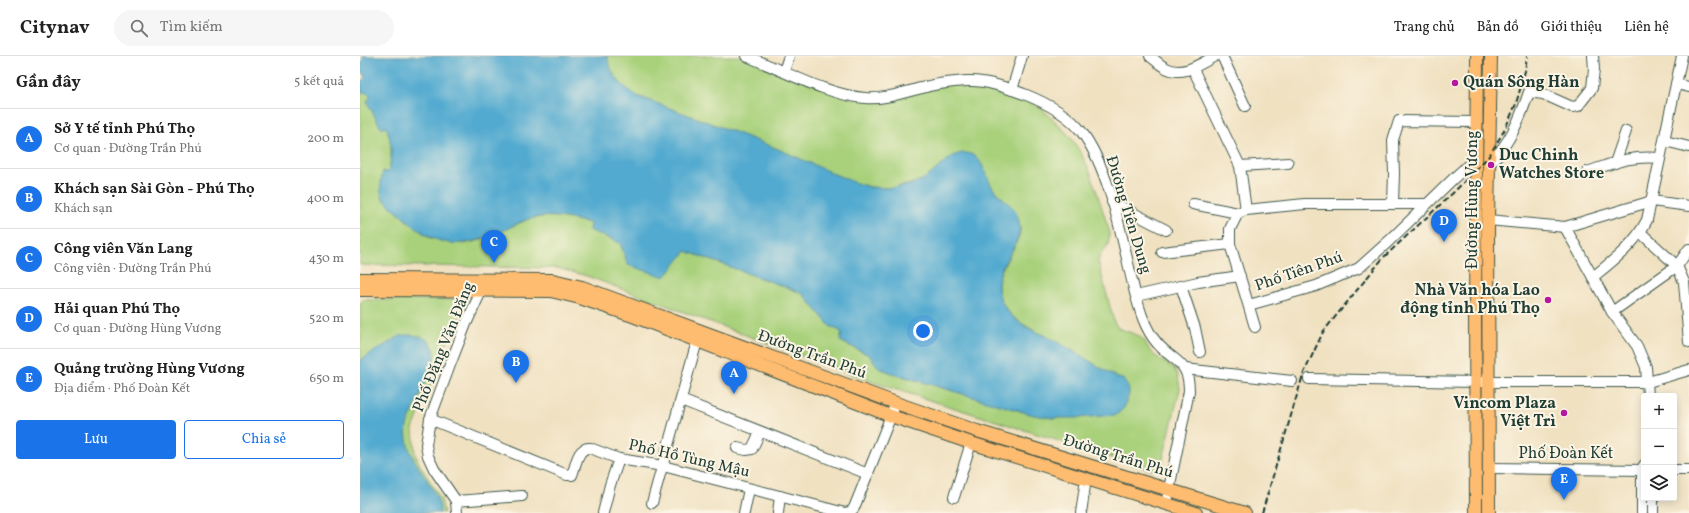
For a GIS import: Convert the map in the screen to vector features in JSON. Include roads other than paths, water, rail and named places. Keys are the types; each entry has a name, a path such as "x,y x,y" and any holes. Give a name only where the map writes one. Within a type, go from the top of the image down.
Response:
{"main road":[{"name":"Đường Hùng Vương","path":"1476,513 1475,382 1477,56"},
{"name":"Đường Hùng Vương","path":"1489,513 1488,220 1491,56"},
{"name":"Đường Trần Phú","path":"360,279 484,285 551,291 563,288 630,315 698,336 977,431 1245,513"},
{"name":"Đường Trần Phú","path":"360,290 484,285"},
{"name":"Đường Trần Phú","path":"698,336 891,416 971,443 1196,513"}],"street":[{"name":"Đường Tiên Dung","path":"746,56 832,91 863,98 873,98 926,86 969,81 983,82 1012,90 1042,101 1052,107 1073,122 1081,130 1098,163 1112,202 1143,320 1156,342 1166,353 1185,369"},
{"path":"784,71 789,56"},
{"path":"1012,90 1022,56"},
{"path":"1150,56 1166,68 1181,71 1193,69 1215,56"},
{"path":"1222,56 1245,106"},
{"path":"1489,165 1503,150 1512,136 1529,92 1543,94 1572,107 1578,106 1592,88 1594,69 1593,56"},
{"path":"1593,276 1614,260 1641,233 1647,220 1682,56"},
{"path":"1193,69 1240,166 1242,212"},
{"path":"1676,84 1689,87"},
{"path":"1393,203 1393,140 1399,121 1476,122"},
{"path":"1615,163 1626,131"},
{"path":"1665,141 1689,147"},
{"path":"1587,172 1639,157 1660,158"},
{"name":"Phố Tiên Phú","path":"1242,212 1230,229 1230,244 1249,305 1316,286 1359,268 1476,158"},
{"path":"1240,166 1288,163"},
{"path":"1488,220 1565,227 1652,201 1689,206"},
{"path":"1112,202 1166,230"},
{"path":"1193,204 1242,212 1305,204 1426,204"},
{"path":"1565,227 1612,312 1637,346 1646,367 1648,393"},
{"path":"1641,233 1677,266 1684,282 1689,342"},
{"path":"1162,252 1230,244"},
{"path":"1612,312 1677,266 1689,249"},
{"path":"1136,296 1181,286 1240,276"},
{"name":"Phố Đặng Văn Đăng","path":"457,513 456,501 434,469 428,456 426,444 430,419 463,331 484,285"},
{"path":"1181,286 1195,328 1200,352"},
{"path":"1249,305 1255,327"},
{"path":"652,503 698,336"},
{"path":"1166,504 1189,391 1189,381 1185,369 1292,381"},
{"path":"1309,379 1475,382 1648,382 1689,370"},
{"path":"680,400 868,474"},
{"name":"Phố Hồ Tùng Mậu","path":"430,419 567,476 572,474 581,451 586,448 619,459 663,466 846,513 850,512 854,508 896,403"},
{"path":"738,448 746,450 752,449 760,432"},
{"path":"954,497 971,443"},
{"path":"603,513 619,459"},
{"name":"Phố Đoàn Kết","path":"1489,468 1641,468"},
{"path":"1677,470 1689,470"},
{"path":"1081,513 1086,479"},
{"path":"744,513 749,489"},
{"path":"456,501 522,496"},
{"path":"778,513 780,496"},
{"path":"1642,513 1643,501"},
{"path":"1653,501 1653,513"}],"water":[{"path":"363,56 607,56 614,74 626,88 637,96 756,140 851,181 870,187 882,188 908,185 927,177 947,160 955,156 962,153 970,154 980,161 993,188 1015,211 1020,227 1018,238 1001,270 998,282 999,295 1006,309 1016,320 1028,328 1054,340 1118,378 1123,379 1129,389 1129,394 1124,408 1116,415 1053,418 1034,415 892,373 879,368 869,355 840,341 842,332 830,326 802,293 686,251 665,277 628,265 620,243 589,230 590,223 562,218 540,217 525,220 502,231 472,242 448,243 437,240 425,234 413,225 388,204 382,196 380,186 381,180 383,171 388,173 391,161 391,143 386,126 381,128 367,102 370,95 365,92 362,93 360,82 365,78 363,73 360,72 360,63 363,61"},
{"path":"406,335 425,338 433,346 434,351 435,357 433,364 407,426 407,438 415,462 435,493 439,503 440,513 360,513 360,360 400,336"}],"railway":[{"path":"1262,513 1303,375 1323,332 1383,258 1455,191 1489,156 1505,129 1516,104 1525,71 1527,56"}],"place":[{"name":"Quán Sông Hàn","path":"1455,83"},
{"name":"Duc Chinh Watches Store","path":"1491,165"},
{"name":"Hải quan Phú Thọ","path":"1444,242"},
{"name":"Công viên Văn Lang","path":"494,263"},
{"name":"Nhà Văn hóa Lao động tỉnh Phú Thọ","path":"1548,300"},
{"name":"Khách sạn Sài Gòn - Phú Thọ","path":"516,383"},
{"name":"Sở Y tế tỉnh Phú Thọ","path":"734,394"},
{"name":"Vincom Plaza Việt Trì","path":"1564,413"},
{"name":"Quảng trường Hùng Vương","path":"1564,500"}]}
